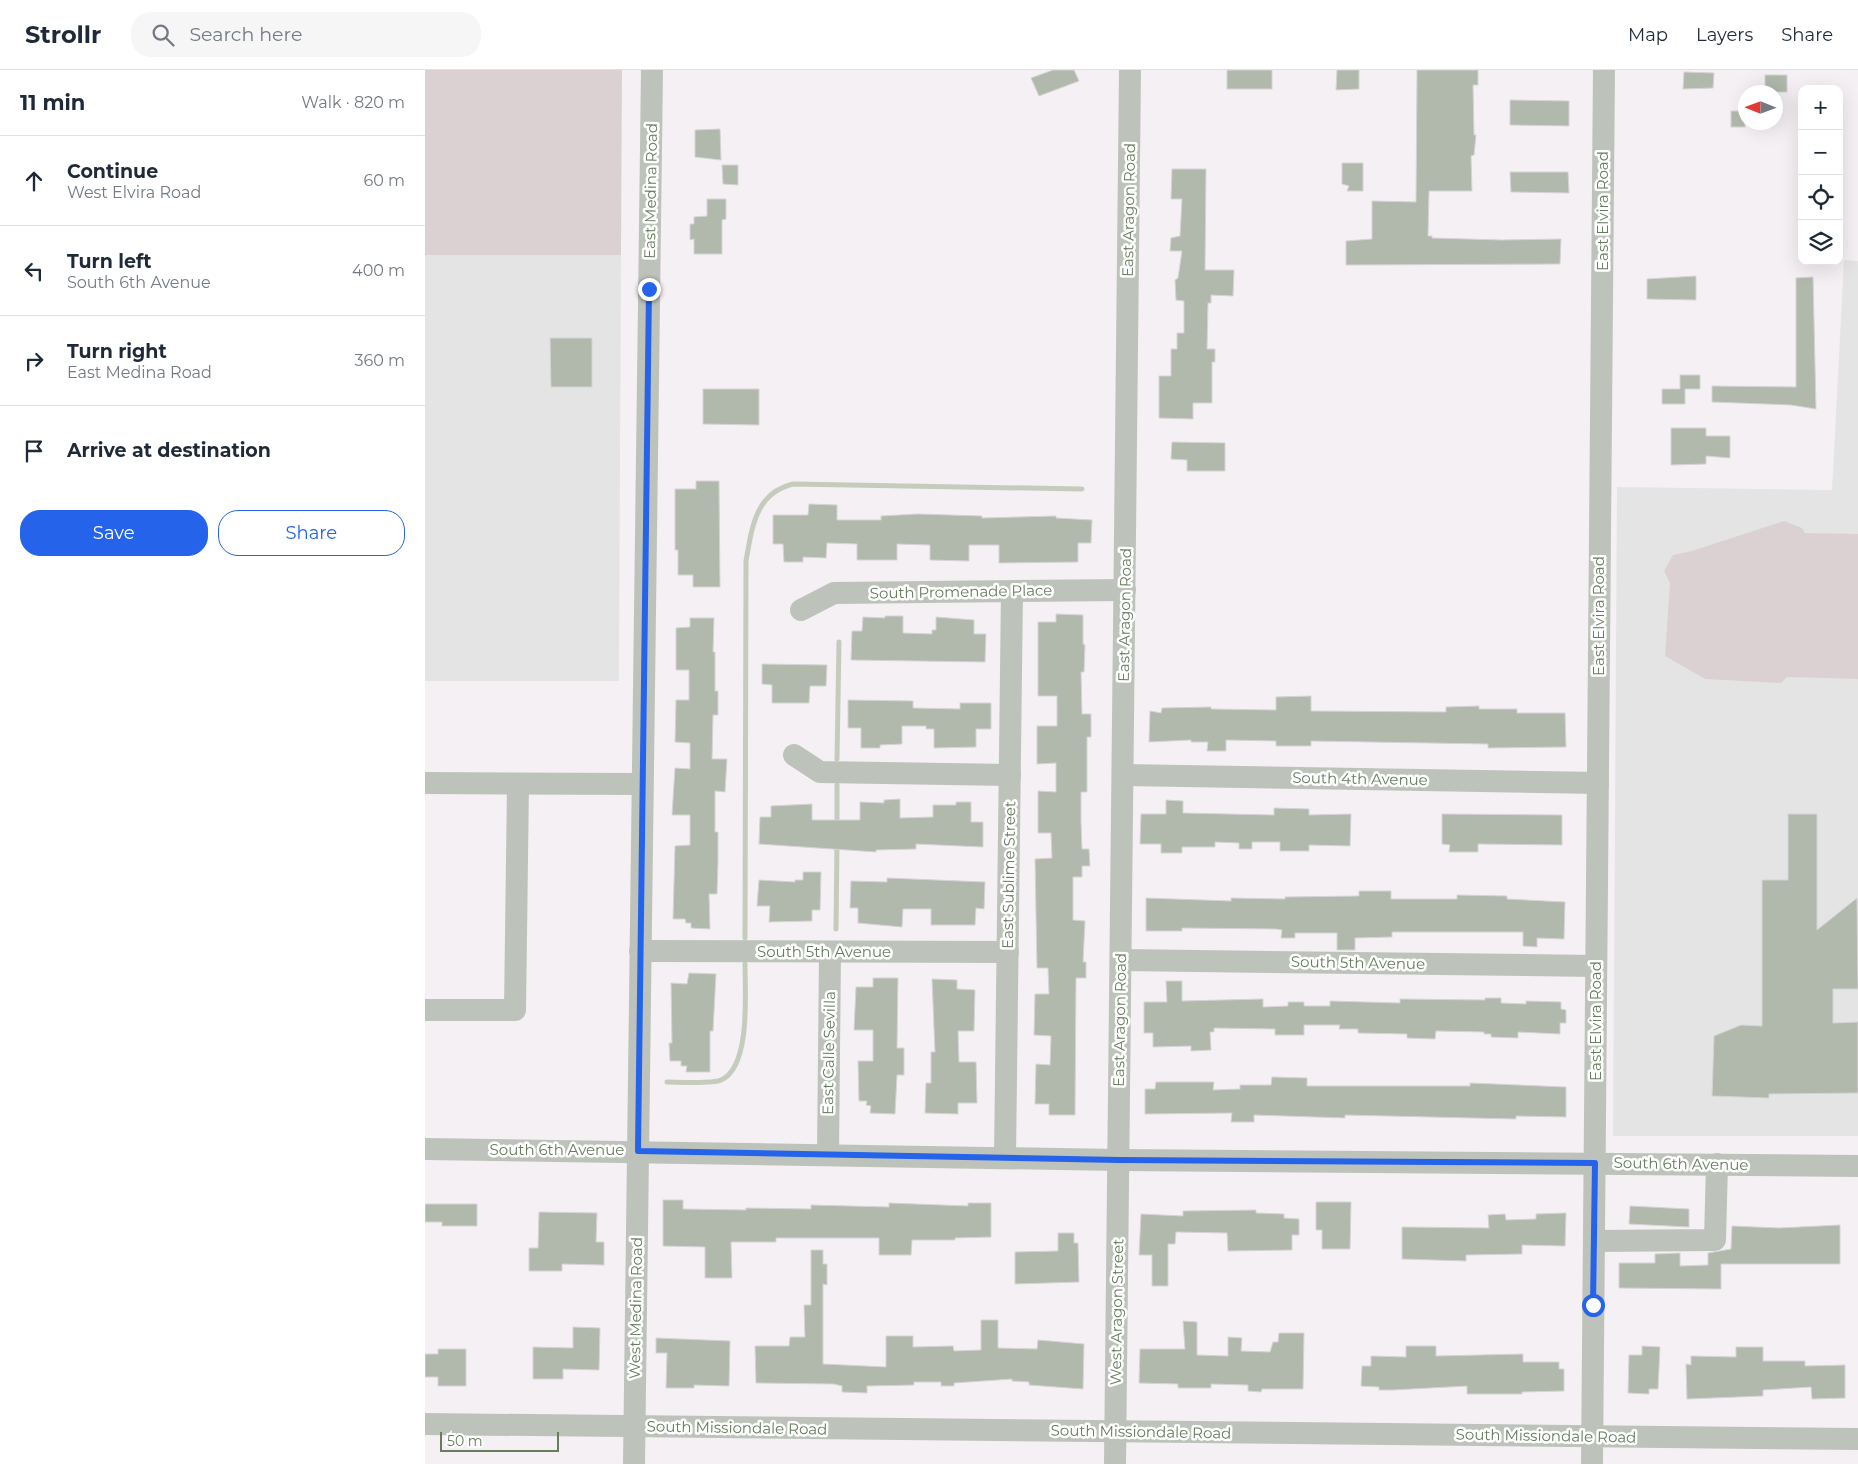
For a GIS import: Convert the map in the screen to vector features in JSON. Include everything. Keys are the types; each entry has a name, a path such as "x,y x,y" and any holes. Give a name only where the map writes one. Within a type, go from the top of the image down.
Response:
{"street":[{"name":"East Medina Road","path":"638,1151 652,70"},
{"name":"East Aragon Road","path":"1119,1160 1130,70"},
{"name":"East Elvira Road","path":"1592,1464 1604,70"},
{"name":"South Promenade Place","path":"801,610 834,593 1125,590"},
{"name":"East Sublime Street","path":"1005,1158 1012,591"},
{"path":"794,756 820,772 1010,775"},
{"name":"South 4th Avenue","path":"1123,775 1598,784"},
{"path":"425,783 642,784"},
{"path":"425,1010 515,1010 518,784"},
{"name":"South 5th Avenue","path":"640,951 1008,952"},
{"name":"East Calle Sevilla","path":"828,1154 830,952"},
{"name":"South 5th Avenue","path":"1121,960 1596,966"},
{"name":"South 6th Avenue","path":"425,1149 1119,1160 1858,1166"},
{"name":"West Medina Road","path":"634,1464 638,1151"},
{"name":"West Aragon Street","path":"1115,1464 1119,1160"},
{"path":"1594,1241 1715,1240 1717,1164"},
{"name":"South Missiondale Road","path":"425,1424 1858,1439"}],"shaded area":[{"path":"425,70 622,70 621,255 425,255"},
{"path":"425,255 621,255 619,681 425,681"},
{"path":"1844,260 1858,261 1858,1136 1613,1136 1617,487 1832,490"},
{"path":"1784,521 1802,528 1805,533 1858,534 1858,679 1787,677 1781,683 1705,679 1665,656 1670,583 1664,571 1673,555 1692,551"}],"building":[{"path":"1053,70 1074,70 1079,81 1039,96 1031,78"},
{"path":"1227,70 1272,70 1272,89 1227,89"},
{"path":"1337,70 1359,70 1359,89 1336,90"},
{"path":"1417,70 1478,70 1478,85 1473,85 1474,135 1476,135 1474,155 1471,156 1472,191 1429,191 1428,236 1432,236 1432,238 1502,240 1561,239 1560,264 1346,265 1346,241 1372,239 1372,201 1416,202"},
{"path":"1684,72 1714,73 1713,88 1683,89"},
{"path":"1765,75 1787,75 1787,92 1783,92 1783,85 1765,85"},
{"path":"1510,100 1569,101 1569,126 1510,125"},
{"path":"1731,111 1738,111 1738,127 1731,127"},
{"path":"720,129 721,160 695,157 695,130"},
{"path":"1342,163 1363,163 1363,191 1347,191 1349,186 1342,184"},
{"path":"722,165 738,165 738,185 723,184"},
{"path":"1172,169 1206,169 1205,270 1234,270 1233,296 1211,295 1211,303 1208,303 1207,349 1215,349 1215,362 1212,362 1212,403 1193,403 1193,419 1159,418 1159,376 1171,376 1171,349 1177,349 1177,333 1184,333 1184,301 1176,300 1175,280 1178,278 1182,251 1170,251 1171,238 1180,236 1182,199 1171,199"},
{"path":"1510,172 1568,172 1569,193 1511,192"},
{"path":"707,199 726,199 726,219 722,220 722,254 694,254 694,239 690,240 690,224 694,224 694,217 707,216"},
{"path":"1696,276 1696,300 1647,299 1647,279"},
{"path":"1813,277 1816,409 1791,405 1712,402 1712,386 1796,387 1796,278"},
{"path":"550,338 592,338 592,387 551,387"},
{"path":"1680,375 1700,375 1700,389 1685,389 1685,404 1662,404 1662,389 1680,389"},
{"path":"703,389 759,389 759,425 703,424"},
{"path":"1671,428 1706,428 1706,436 1730,436 1730,458 1706,456 1706,464 1671,465"},
{"path":"1172,442 1225,443 1225,471 1187,471 1187,460 1171,459"},
{"path":"696,481 719,481 720,587 693,587 693,575 678,575 678,550 675,550 675,489 696,489"},
{"path":"809,504 837,505 837,520 881,520 881,516 918,514 982,516 982,518 1056,516 1056,518 1092,520 1091,543 1078,543 1078,562 999,563 999,545 969,545 969,561 930,560 930,545 897,544 897,560 857,560 857,544 827,543 826,558 803,557 803,562 784,562 783,544 773,544 773,515 808,515"},
{"path":"1056,614 1083,615 1083,644 1085,645 1084,672 1081,672 1082,714 1091,714 1091,737 1087,737 1087,792 1081,792 1082,849 1089,849 1090,866 1082,866 1082,877 1073,877 1073,920 1085,921 1083,962 1086,962 1086,978 1076,978 1075,1115 1049,1115 1049,1104 1035,1104 1036,1064 1050,1065 1051,1036 1034,1035 1035,994 1049,994 1048,968 1037,968 1035,859 1052,858 1051,833 1038,833 1038,791 1056,792 1056,763 1037,764 1037,726 1057,726 1057,696 1038,696 1038,622 1056,622"},
{"path":"885,616 903,616 903,633 932,634 932,630 936,630 936,617 974,620 974,634 986,634 985,662 851,660 852,631 862,631 863,617 885,618"},
{"path":"690,618 714,618 713,652 715,652 715,691 718,691 718,715 713,715 712,759 727,759 725,792 715,791 715,832 718,832 717,894 709,894 710,929 691,928 691,923 686,923 685,919 673,919 675,846 690,845 690,815 672,815 675,768 690,769 690,743 675,742 676,700 689,700 689,670 676,670 676,628 690,627"},
{"path":"762,664 827,665 826,686 810,686 809,703 772,703 772,685 762,684"},
{"path":"1311,696 1311,711 1446,712 1446,707 1479,706 1479,709 1517,709 1517,713 1565,713 1566,747 1488,748 1488,744 1311,741 1311,746 1276,746 1276,741 1226,740 1226,751 1207,751 1208,742 1191,742 1191,740 1149,742 1150,711 1161,713 1162,708 1211,707 1211,709 1276,710 1276,697"},
{"path":"848,700 913,701 913,708 960,709 960,703 991,703 991,729 976,729 976,747 934,748 934,729 926,729 926,726 902,726 902,744 880,745 880,748 861,748 861,728 848,728"},
{"path":"900,799 900,818 933,817 933,805 956,805 956,802 971,802 971,822 983,822 983,847 916,844 916,849 876,850 876,852 759,844 760,817 771,817 771,806 812,804 812,820 860,820 860,802 884,803 884,800"},
{"path":"1166,800 1183,801 1183,813 1274,815 1274,808 1309,809 1309,815 1351,814 1350,846 1309,845 1309,851 1280,851 1280,842 1252,842 1252,849 1239,849 1239,843 1215,842 1215,847 1182,847 1182,853 1161,853 1161,844 1140,844 1141,814 1166,814"},
{"path":"1442,814 1562,815 1562,845 1478,844 1478,852 1449,852 1450,845 1442,844"},
{"path":"1788,814 1817,814 1817,930 1857,898 1858,989 1833,989 1833,1023 1858,1022 1858,1093 1769,1094 1769,1098 1712,1096 1714,1036 1741,1025 1762,1026 1762,880 1788,880"},
{"path":"803,872 821,872 820,910 812,910 812,921 769,922 770,906 757,906 759,880 795,882 795,880 803,880"},
{"path":"887,878 985,882 984,909 976,908 975,925 931,925 931,909 903,909 902,927 858,923 858,908 850,908 851,881 887,882"},
{"path":"1359,891 1391,891 1391,899 1457,899 1457,895 1507,896 1507,899 1565,902 1564,939 1537,938 1537,947 1523,946 1523,932 1392,932 1392,937 1355,938 1355,950 1337,950 1337,933 1295,933 1295,938 1281,938 1282,930 1276,929 1182,928 1182,931 1146,931 1146,898 1231,901 1231,898 1285,899 1285,897 1359,896"},
{"path":"689,973 716,974 713,1031 710,1031 710,1072 686,1072 687,1066 681,1066 681,1061 670,1061 669,1043 672,1043 671,983 687,984"},
{"path":"873,978 898,978 897,1048 904,1048 904,1075 897,1075 895,1114 870,1113 871,1106 866,1105 867,1101 859,1101 858,1061 873,1061 873,1030 854,1030 856,987 873,987"},
{"path":"932,979 957,980 957,989 975,990 974,1031 958,1031 959,1062 976,1062 977,1103 958,1103 958,1114 925,1113 926,1083 931,1083 931,1052 935,1052"},
{"path":"1166,981 1182,981 1182,1001 1263,999 1263,1007 1288,1006 1288,1002 1304,1002 1304,1006 1330,1006 1330,1001 1400,1003 1400,999 1485,1000 1485,998 1501,998 1501,1003 1526,1004 1526,1001 1561,1002 1561,1009 1566,1010 1566,1023 1560,1023 1560,1034 1518,1032 1518,1038 1491,1037 1491,1034 1484,1034 1484,1032 1436,1031 1435,1039 1407,1038 1407,1034 1358,1033 1358,1029 1339,1029 1340,1025 1304,1025 1304,1035 1275,1035 1275,1029 1214,1028 1214,1032 1210,1032 1211,1050 1191,1051 1191,1046 1153,1047 1153,1033 1144,1033 1144,1002 1167,1002"},
{"path":"1272,1077 1307,1078 1307,1086 1470,1086 1470,1083 1566,1087 1566,1117 1516,1116 1516,1119 1345,1115 1345,1118 1254,1115 1254,1122 1231,1122 1232,1113 1145,1114 1145,1089 1155,1089 1156,1082 1214,1082 1213,1090 1240,1089 1240,1085 1271,1085"},
{"path":"663,1200 683,1200 683,1209 746,1210 746,1208 811,1209 811,1205 889,1207 889,1203 968,1206 968,1203 991,1203 991,1237 955,1238 955,1240 912,1240 911,1255 879,1255 879,1238 776,1238 776,1242 731,1242 732,1278 705,1278 705,1247 663,1246"},
{"path":"1316,1202 1351,1202 1350,1249 1322,1249 1322,1230 1316,1230"},
{"path":"425,1204 477,1204 477,1226 442,1226 442,1222 425,1222"},
{"path":"1630,1206 1689,1209 1689,1227 1629,1224"},
{"path":"1256,1210 1256,1213 1284,1214 1284,1218 1299,1219 1299,1235 1292,1235 1292,1250 1228,1251 1227,1233 1176,1232 1175,1244 1168,1244 1168,1286 1152,1286 1152,1255 1139,1255 1141,1214 1183,1216 1183,1211"},
{"path":"539,1212 597,1213 596,1242 604,1242 604,1265 562,1264 562,1271 529,1271 529,1248 538,1248"},
{"path":"1566,1213 1565,1246 1522,1245 1522,1254 1466,1255 1466,1261 1402,1259 1402,1227 1489,1228 1488,1215 1505,1214 1506,1220 1536,1219 1536,1214"},
{"path":"1840,1225 1840,1264 1721,1264 1721,1289 1619,1288 1619,1263 1655,1263 1655,1254 1680,1253 1680,1266 1708,1265 1708,1253 1731,1249 1732,1226 1779,1228"},
{"path":"1058,1233 1074,1233 1074,1243 1078,1243 1079,1282 1015,1284 1015,1252 1058,1251"},
{"path":"811,1250 823,1250 823,1264 827,1264 827,1285 823,1284 823,1364 886,1367 886,1336 913,1336 913,1347 953,1346 954,1351 981,1350 981,1320 998,1320 998,1348 1037,1349 1038,1340 1084,1344 1083,1389 1029,1385 1029,1382 1012,1381 1012,1379 954,1383 954,1386 941,1386 941,1382 914,1382 914,1385 867,1386 867,1393 842,1392 842,1386 834,1384 756,1383 755,1346 789,1346 790,1337 805,1337 804,1305 811,1305"},
{"path":"1183,1321 1197,1322 1197,1355 1228,1356 1228,1337 1242,1338 1241,1351 1270,1352 1273,1342 1278,1342 1279,1333 1304,1333 1303,1389 1262,1389 1261,1392 1248,1391 1248,1385 1211,1384 1211,1388 1178,1388 1178,1384 1139,1383 1140,1349 1185,1349"},
{"path":"573,1327 600,1328 599,1370 563,1369 563,1379 533,1379 533,1347 573,1348"},
{"path":"656,1338 730,1341 729,1386 694,1385 694,1388 666,1388 667,1353 656,1353"},
{"path":"1406,1346 1436,1346 1436,1356 1523,1354 1523,1362 1559,1362 1559,1369 1564,1369 1564,1391 1522,1392 1522,1394 1467,1394 1467,1386 1379,1390 1379,1387 1361,1386 1362,1366 1371,1366 1371,1356 1406,1357"},
{"path":"1642,1346 1660,1347 1658,1389 1649,1389 1649,1394 1628,1393 1629,1355 1642,1355"},
{"path":"1736,1347 1763,1347 1763,1361 1805,1361 1805,1366 1845,1365 1845,1398 1812,1399 1811,1387 1763,1390 1763,1396 1687,1399 1686,1364 1691,1365 1691,1356 1736,1357"},
{"path":"438,1349 466,1349 466,1386 438,1386 438,1377 425,1377 425,1354 438,1354"}],"waterway":[{"path":"745,938 746,561 753,525 757,513 763,504 770,495 793,484 1082,489"},
{"path":"837,759 839,642"},
{"path":"837,785 837,827"},
{"path":"836,929 837,843"},
{"path":"667,1082 717,1081 731,1072 742,1045 745,1010 745,964"}],"route":[{"path":"649,289 638,1151 1119,1160 1595,1163 1593,1305"}]}
